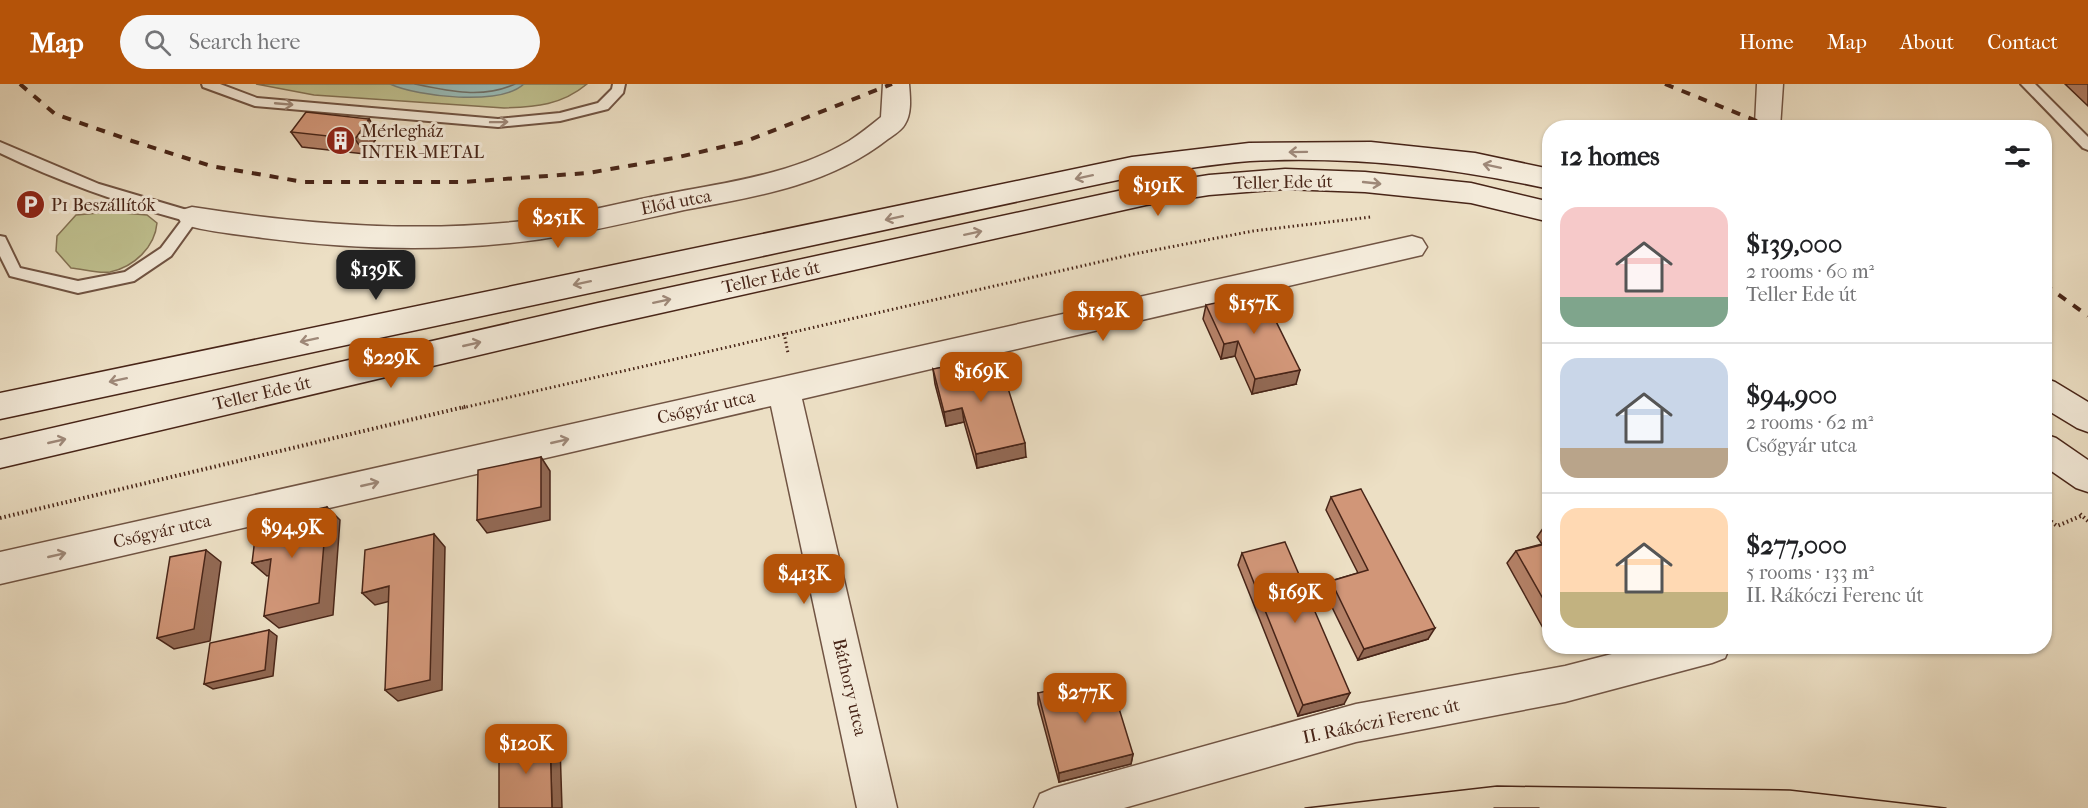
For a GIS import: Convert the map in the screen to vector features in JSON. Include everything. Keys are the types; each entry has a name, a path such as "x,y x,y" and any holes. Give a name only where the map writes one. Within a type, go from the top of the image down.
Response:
{"street":[{"name":"Előd utca","path":"192,217 266,230 368,237 459,237 543,228 752,187 811,169 857,148 894,121 897,105 896,84"},
{"path":"1768,120 1770,84"},
{"name":"Teller Ede út","path":"0,406 1132,167 1249,153 1371,151 1475,163 1542,176"},
{"name":"Teller Ede út","path":"0,454 598,315 1146,195 1209,184 1285,179 1365,182 1471,193 1542,210"},
{"name":"Csőgyár utca","path":"0,568 1412,247"},
{"name":"Báthory utca","path":"784,390 877,808"},
{"path":"2052,396 2088,419"},
{"path":"2052,453 2088,478"},
{"name":"II. Rákóczi Ferenc út","path":"1054,808 1356,723 1565,684 1681,654"}],"lane":[{"path":"208,84 255,102 498,123 560,117 603,106 618,90 619,84"},
{"path":"2027,84 2088,145"},
{"path":"0,147 58,174 142,204 192,217 166,252 129,277 78,287 15,272 0,241"}],"path":[{"path":"0,519 784,333 1222,236 1306,222 1376,216"},
{"path":"2052,522 2057,526 2082,516"}],"green space":[{"path":"256,84 587,84 578,91 548,104 504,108 314,95"},
{"path":"111,212 147,215 157,223 148,248 135,261 110,272 71,268 56,251 57,236 76,215"}],"water":[{"path":"390,84 524,84 512,91 497,95 458,97 419,93"}],"building":[{"path":"306,112 369,119 355,139 291,132"},
{"path":"1262,293 1300,370 1255,379 1238,341 1224,344 1206,305"},
{"path":"998,356 1025,443 976,454 962,408 944,412 933,369"},
{"path":"541,457 541,507 477,520 478,470"},
{"path":"1361,489 1435,628 1364,649 1331,581 1368,570 1331,497"},
{"path":"327,507 319,603 264,616 271,559 252,563 257,522"},
{"path":"434,534 430,680 385,690 389,586 362,593 365,550"},
{"path":"1285,542 1350,693 1303,705 1242,553"},
{"path":"1542,545 1542,597 1516,551"},
{"path":"206,550 194,629 157,638 170,557"},
{"path":"269,630 265,670 204,684 210,643"},
{"path":"1109,676 1133,754 1059,773 1038,693"},
{"path":"550,736 552,808 499,808 499,748"}],"tram line":[{"path":"1305,808 1497,786 1790,790 1946,808"},
{"path":"1494,808 1539,808"}],"railway":[{"path":"20,84 55,114 132,141 211,166 304,182 463,182 588,173 674,158 744,142 892,84"},
{"path":"1665,84 1754,120"},
{"path":"2052,290 2088,316"}],"place":[{"name":"Mérlegház INTER-METAL","path":"340,141"},
{"name":"P1 Beszállítók","path":"30,205"}]}
